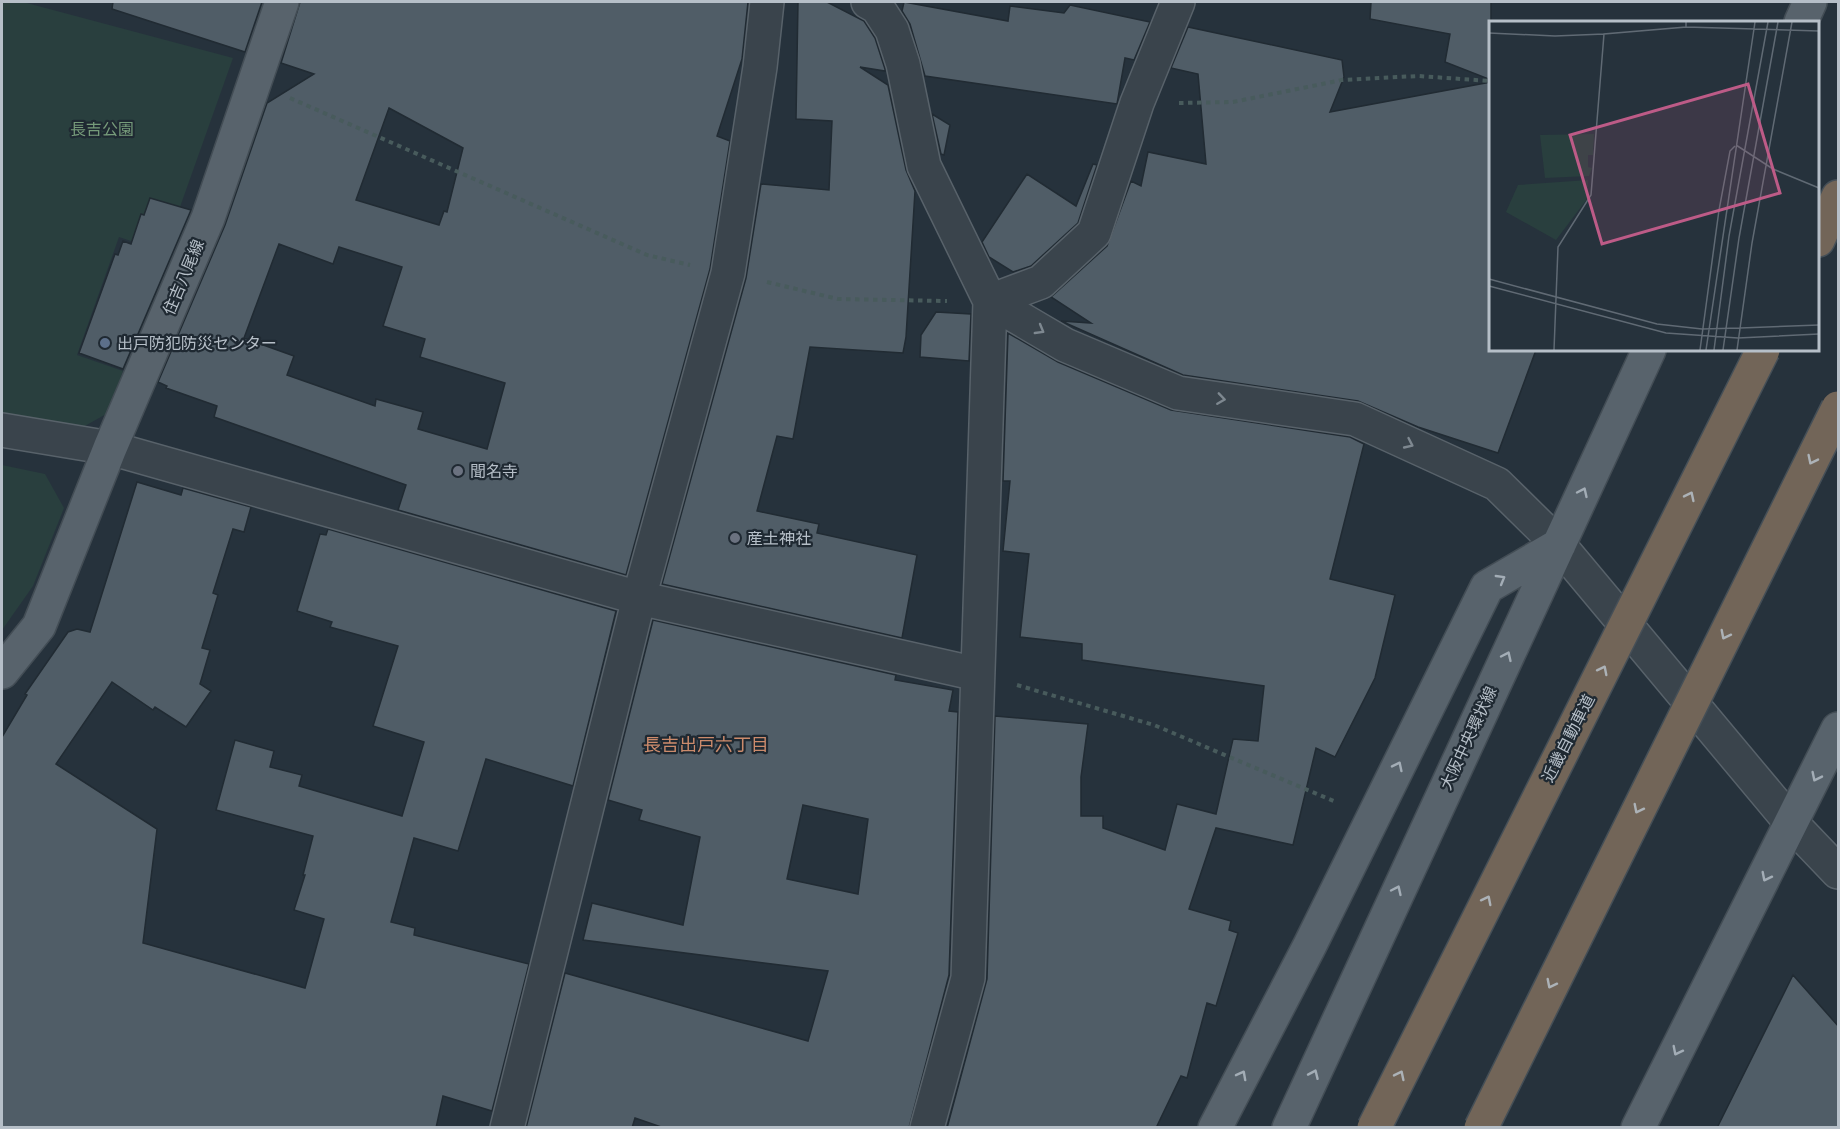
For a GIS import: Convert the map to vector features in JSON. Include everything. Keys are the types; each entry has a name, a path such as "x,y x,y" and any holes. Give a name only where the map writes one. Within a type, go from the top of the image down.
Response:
{"highway":[{"path":"1819,238 1839,197"},
{"name":"近畿自動車道","path":"1374,1128 1762,351"},
{"path":"1481,1128 1839,408"}],"main road":[{"name":"住吉八尾線","path":"2,672 39,626 110,448 208,219 282,2"},
{"path":"1801,21 1810,2"},
{"name":"大阪中央環状線","path":"1290,1128 1372,943 1649,351"},
{"path":"1215,1128 1487,587 1558,545"},
{"path":"1638,1128 1839,729"}],"street":[{"path":"507,1128 639,598 729,273 760,67 767,2"},
{"path":"868,2 877,7 892,30 903,64 924,166 990,301 968,978 927,1128"},
{"path":"990,301 1041,282 1094,233 1137,103 1178,2"},
{"path":"990,301 1065,345 1178,393 1355,419 1497,484 1558,545 1792,825 1839,872"},
{"path":"2,430 110,448 639,598 977,674"}],"path":[{"path":"1137,103 1233,102 1342,80 1418,76 1489,81"},
{"path":"254,83 647,255 838,299 990,301"},
{"path":"977,674 1154,724 1372,818"}],"green space":[{"name":"長吉公園","path":"2,2 23,2 233,58 164,252 119,237 77,355 123,371 108,413 67,436 2,421"},
{"path":"2,465 45,474 64,508 33,586 2,630"}],"building":[{"path":"113,2 262,2 245,52 112,9"},
{"path":"300,2 748,2 742,59 717,136 730,141 710,269 626,575 398,510 406,485 214,417 217,406 166,388 167,386 158,382 225,225 267,103 314,74 281,63","holes":["389,108 463,148 447,212 444,211 439,225 356,200","279,244 333,264 339,247 402,267 383,326 425,339 420,357 505,383 487,449 418,429 423,412 376,399 375,406 287,375 294,356 244,338"]},
{"path":"798,2 827,2 864,21 875,38 885,69 885,71 860,67 888,85 906,170 915,191 906,337 903,353 810,347 793,439 777,436 757,511 819,524 817,533 917,555 902,638 662,584 746,278 761,184 829,190 832,121 796,119"},
{"path":"904,2 1008,21 1010,6 1064,13 1070,5 1150,22 1134,60 1125,58 1117,104 925,76 910,24 902,11"},
{"path":"1371,2 1491,2 1489,79 1445,62 1450,34 1370,19"},
{"path":"1188,27 1342,60 1344,77 1330,112 1489,82 1489,351 1536,351 1498,453 1418,427 1358,401 1183,375 1061,321 1091,323 1051,297 1107,246 1131,181 1141,186 1148,152 1206,164 1198,74 1171,68"},
{"path":"932,114 950,125 944,155 941,154"},
{"path":"1093,164 1097,165 1078,223 1031,266 1013,272 989,257 982,242 1027,174 1076,206"},
{"path":"150,198 191,210 123,369 79,353 115,254 118,255 123,241 131,244 141,214 144,215"},
{"path":"936,312 971,314 969,361 920,357 921,335"},
{"path":"1008,333 1058,362 1171,410 1350,437 1364,444 1330,579 1395,595 1375,678 1335,757 1316,748 1293,845 1216,828 1189,909 1231,921 1229,930 1238,933 1216,1006 1207,1003 1187,1078 1181,1076 1156,1128 947,1128 987,979 995,716 1088,724 1081,777 1081,816 1103,816 1103,828 1165,850 1177,804 1216,814 1233,739 1258,741 1264,686 1082,660 1082,644 1020,637 1029,554 1003,551 1010,481 1003,481"},
{"path":"137,482 181,495 183,488 251,507 244,532 233,529 213,593 218,595 202,648 210,650 200,684 211,691 186,727 155,707 153,710 112,682 56,764 157,829 143,943 305,988 324,919 294,910 305,875 303,875 313,836 216,810 235,740 274,751 270,767 302,775 299,786 402,816 424,742 373,726 398,646 330,627 332,622 297,611 320,534 326,535 328,529 616,611 573,786 486,759 458,851 414,838 391,922 415,928 414,935 529,964 492,1111 443,1096 436,1128 2,1128 2,737 27,695 25,694 68,632 77,629 90,632"},
{"path":"653,620 896,675 895,680 953,690 949,711 958,712 949,975 909,1128 664,1128 635,1118 632,1128 526,1128 565,973 808,1041 828,971 583,940 592,903 683,925 700,837 639,820 642,810 608,800","holes":["803,805 868,819 858,894 787,879"]},
{"path":"1793,975 1839,1027 1839,1128 1717,1128"}],"place":[{"name":"出戸防犯防災センター","path":"105,343"},
{"name":"聞名寺","path":"458,471"},
{"name":"産土神社","path":"735,538"}],"district":[{"name":"長吉出戸六丁目","path":"706,745"}]}
